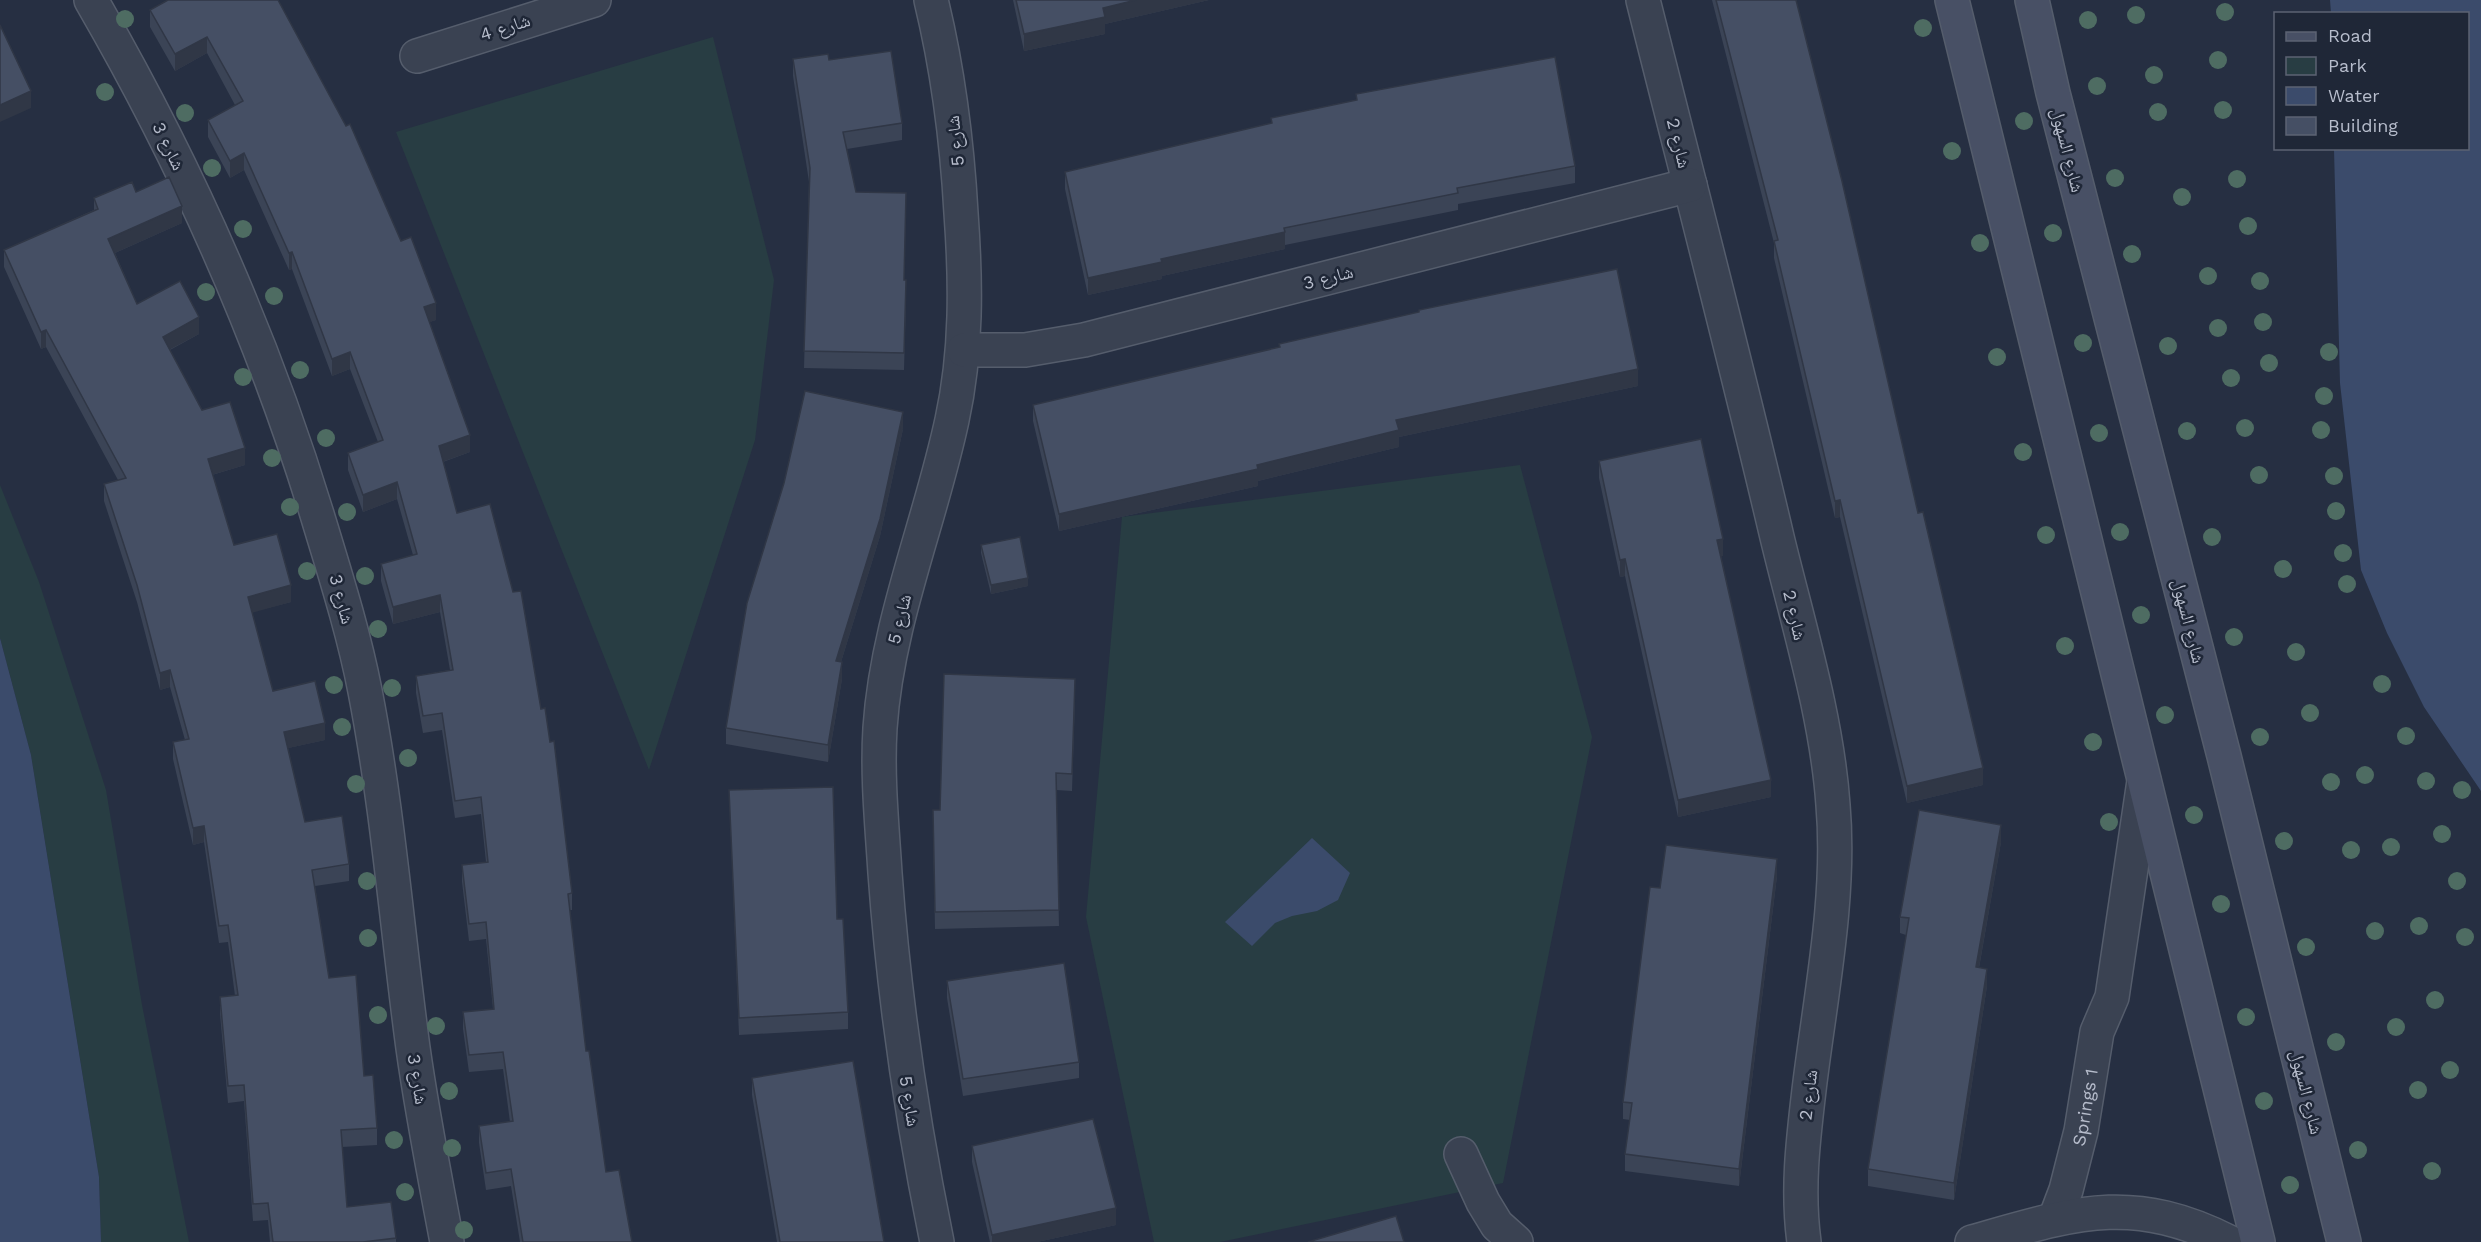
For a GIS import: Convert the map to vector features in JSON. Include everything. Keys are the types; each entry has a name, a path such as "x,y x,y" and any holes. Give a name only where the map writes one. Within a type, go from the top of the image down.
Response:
{"main road":[{"path":"1952,0 2258,1242"},
{"name":"شارع السهول","path":"2032,0 2053,93 2221,745 2344,1242"}],"street":[{"name":"شارع 3","path":"90,0 163,133 215,240 261,349 301,461 336,574 365,690 384,806 413,1049 447,1242"},
{"name":"شارع 4","path":"417,56 594,0"},
{"name":"شارع 5","path":"931,0 957,141 965,262 964,350 952,420 897,622 886,673 880,727 879,781 890,939 901,1044 918,1148 937,1242"},
{"name":"شارع 2","path":"1643,0 1754,441 1827,748 1834,806 1834,865 1830,923 1800,1165 1800,1209 1804,1242"},
{"name":"شارع 3","path":"964,350 1024,350 1084,340 1690,185"},
{"name":"Springs 1","path":"2068,1217 2066,1190 2080,1131 2097,1032 2112,997 2144,781"},
{"path":"1461,1154 1483,1202 1497,1225 1516,1242"},
{"path":"1972,1242 2068,1217 2104,1212 2147,1214 2190,1224 2229,1242"}],"green space":[{"path":"713,37 774,280 755,440 649,770 396,132"},
{"path":"1520,465 1592,737 1503,1183 1220,1242 1154,1242 1086,917 1122,517"},
{"path":"0,485 39,582 106,790 142,1005 189,1242 101,1242 99,1177 31,755 0,638"}],"water":[{"path":"2330,0 2481,0 2481,791 2424,707 2387,633 2361,570 2340,383 2334,150 2469,150 2469,12 2331,12"},
{"path":"0,638 31,755 99,1177 101,1242 0,1242"},
{"path":"1312,838 1350,873 1338,900 1317,911 1292,916 1275,923 1252,946 1225,922"}],"building":[{"path":"168,0 278,0 346,126 350,124 401,241 411,237 436,303 424,307 470,435 439,446 457,513 490,504 513,592 521,591 541,709 545,708 550,742 554,741 572,893 568,894 586,1051 589,1051 606,1172 619,1170 632,1242 523,1242 511,1169 486,1173 479,1126 513,1121 503,1052 469,1055 463,1012 494,1009 486,922 469,924 462,865 488,862 481,797 455,801 442,713 423,716 416,676 453,670 440,595 393,607 381,564 417,554 397,482 363,495 348,453 383,440 350,352 332,359 292,252 289,253 244,153 230,161 208,120 243,101 207,37 175,54 150,10"},
{"path":"1016,0 1136,0 1103,8 1105,17 1024,34"},
{"path":"1716,0 1796,0 1842,181 1918,513 1923,512 1983,768 1907,786 1840,500 1835,501 1774,241 1778,240"},
{"path":"0,25 31,91 0,105"},
{"path":"891,51 902,123 843,132 856,192 906,193 904,353 804,351 810,168 793,59 828,54 829,60"},
{"path":"1555,57 1575,166 1457,188 1458,193 1284,228 1285,232 1161,259 1162,262 1088,278 1065,172 1272,123 1271,118 1357,100 1356,94"},
{"path":"169,177 182,206 108,239 137,304 180,281 199,317 163,337 202,410 230,402 245,448 208,459 234,545 277,534 291,585 248,597 273,691 315,681 325,723 284,732 305,822 342,816 349,864 312,870 329,978 356,975 364,1076 373,1075 377,1128 341,1130 347,1207 391,1202 396,1238 363,1242 273,1242 268,1203 253,1204 244,1085 228,1086 220,997 238,995 228,925 219,926 204,826 193,828 173,742 189,739 170,670 160,673 137,585 104,484 126,478 46,330 41,332 4,250 98,209 94,198 132,182 136,192"},
{"path":"1617,269 1638,369 1396,420 1399,430 1257,465 1258,469 1059,514 1033,405 1280,347 1279,344 1419,312 1419,310"},
{"path":"805,391 903,412 880,519 836,661 842,662 828,745 726,728 747,603 784,483"},
{"path":"1701,439 1723,539 1717,540 1771,780 1678,800 1625,559 1620,560 1599,461"},
{"path":"1020,537 1028,578 991,585 981,545"},
{"path":"944,674 1075,679 1072,774 1056,773 1059,910 935,912 933,810 940,810"},
{"path":"833,787 837,919 843,919 848,1012 739,1018 729,790"},
{"path":"1919,810 2001,825 1976,967 1987,969 1954,1183 1868,1169 1909,918 1900,917"},
{"path":"1666,845 1777,859 1739,1169 1625,1154 1632,1103 1623,1102 1650,887 1660,888"},
{"path":"1064,963 1079,1062 963,1079 947,981"},
{"path":"853,1061 884,1242 780,1242 752,1078"},
{"path":"1093,1119 1116,1208 992,1235 972,1146"},
{"path":"1396,1216 1404,1242 1308,1242"}]}
